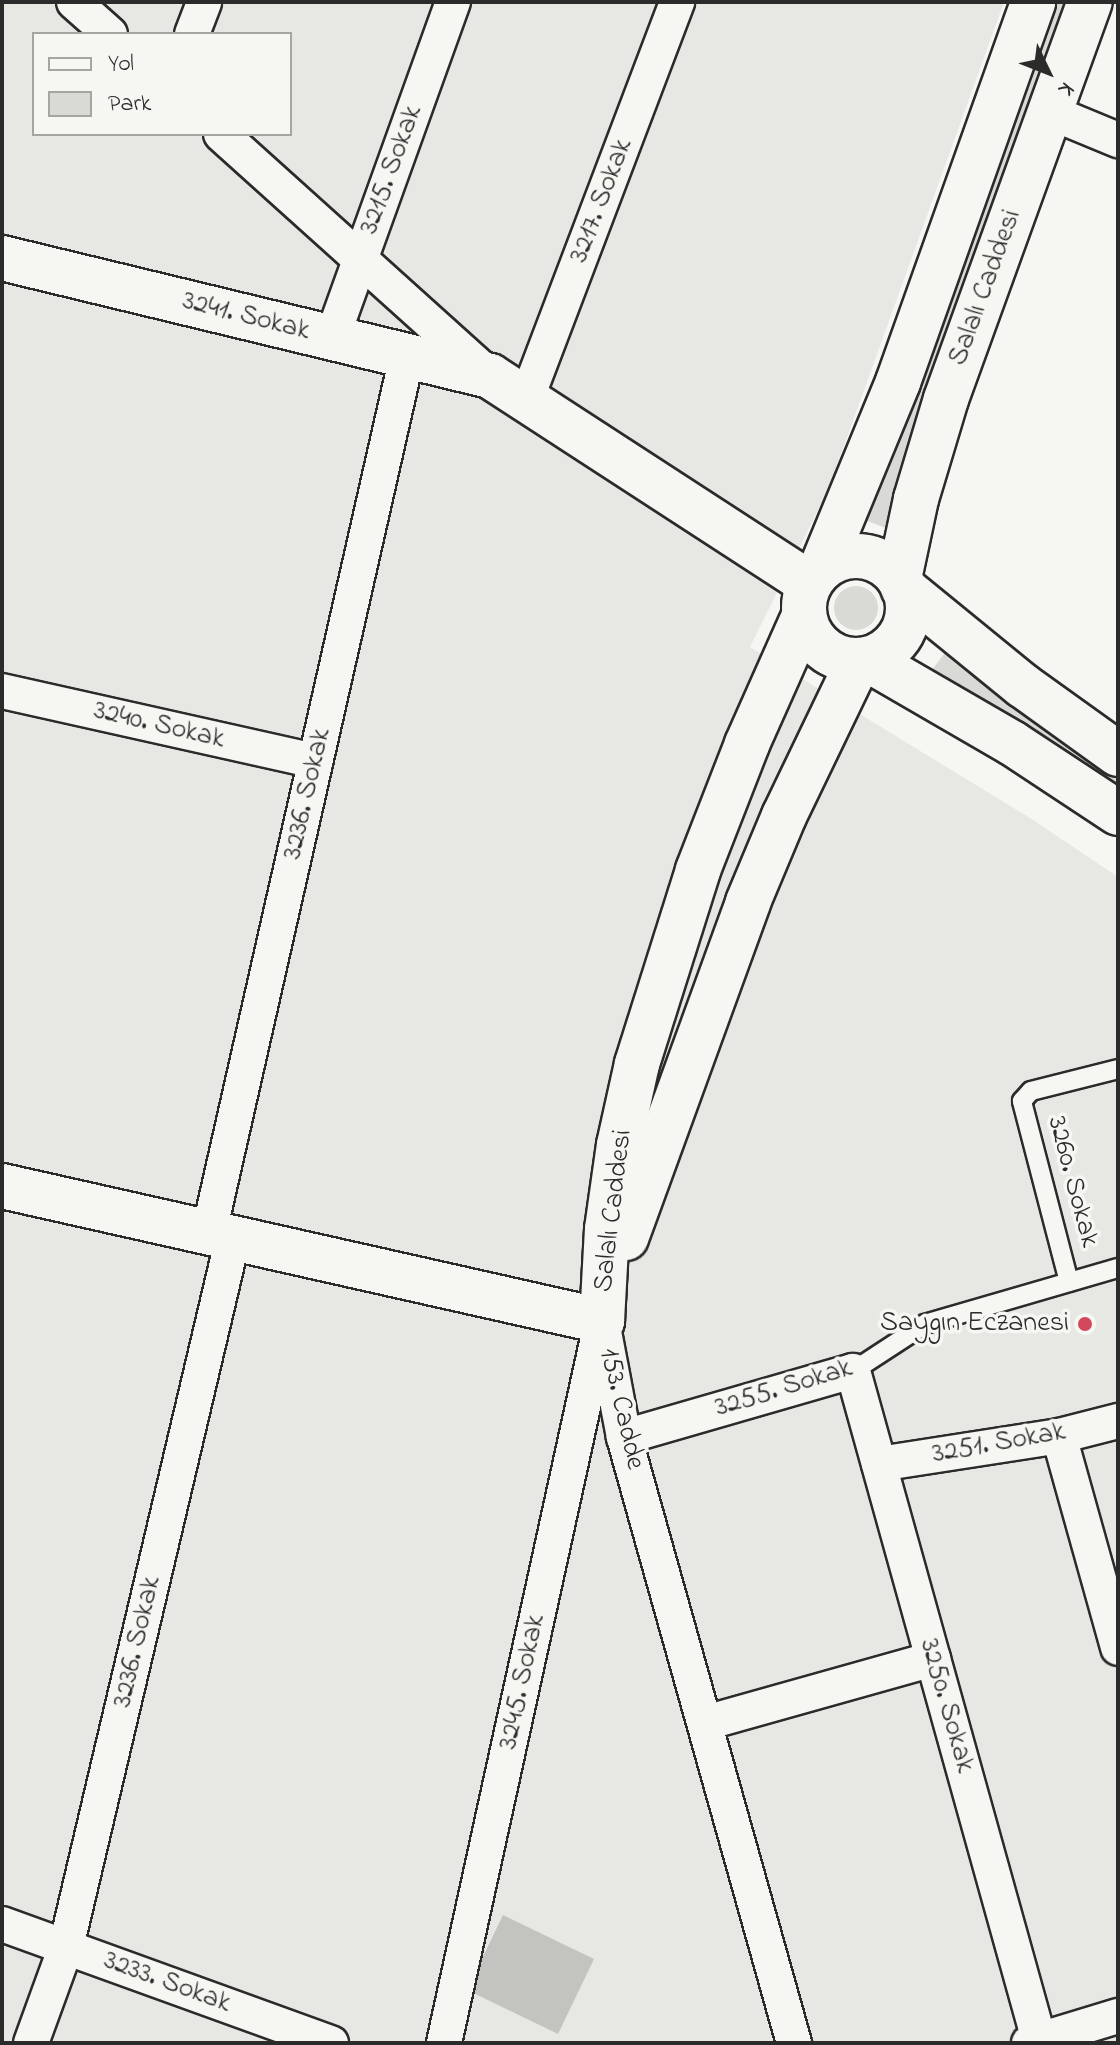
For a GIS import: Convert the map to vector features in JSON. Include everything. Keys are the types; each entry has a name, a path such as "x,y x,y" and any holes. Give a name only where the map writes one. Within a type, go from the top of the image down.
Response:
{"street":[{"path":"74,2 108,32"},
{"path":"193,32 204,2"},
{"name":"3215. Sokak","path":"332,338 453,2"},
{"name":"3217. Sokak","path":"526,400 677,2"},
{"name":"Salalı Caddesi","path":"602,1321 607,1229 619,1145 637,1064 698,870 747,744 898,382 1033,2"},
{"name":"Salalı Caddesi","path":"901,583 916,499 942,413 1090,2"},
{"path":"1050,112 1118,140"},
{"path":"223,136 490,376 811,589"},
{"name":"3241. Sokak","path":"2,258 490,376"},
{"name":"3236. Sokak","path":"31,2043 66,1947 221,1235 315,761 407,356"},
{"path":"1118,754 1044,701 871,558 853,555 835,560 811,589 818,645 831,655 863,659 1012,743 1118,813"},
{"path":"863,659 893,644 903,631 908,614 901,583"},
{"name":"Salalı Caddesi","path":"602,1321 650,1167 748,902 789,804 863,659"},
{"name":"3240. Sokak","path":"2,691 315,761"},
{"name":"153. Cadde","path":"2,1186 602,1321 624,1437 794,2043"},
{"name":"3245. Sokak","path":"444,2043 602,1321"},
{"name":"3255. Sokak","path":"624,1437 853,1371"},
{"name":"3250. Sokak","path":"853,1371 1034,2041"},
{"name":"3251. Sokak","path":"879,1464 1059,1436 1118,1421"},
{"path":"1059,1436 1108,1579 1118,1648"},
{"path":"705,1723 933,1659"},
{"name":"3233. Sokak","path":"2,1924 331,2043"},
{"path":"1034,2041 1118,2016"}],"lane":[{"name":"3260. Sokak","path":"1069,1282 1023,1107 1023,1097 1031,1091 1118,1069"},
{"name":"3255. Sokak","path":"853,1371 925,1324 1118,1268"}],"shaded area":[{"path":"2,2 1004,2 828,490 750,647 1030,818 1118,877 1118,2043 2,2043"}],"green space":[{"path":"1053,2 1073,2 891,530 865,520 887,468"},
{"path":"856,586 872,592 878,608 872,624 856,630 840,624 834,608 840,592"},
{"path":"949,647 1118,775 1118,793 926,678"}],"building":[{"path":"503,1915 594,1959 558,2034 467,1990"}],"place":[{"name":"Saygın Eczanesi","path":"1085,1324"}]}
